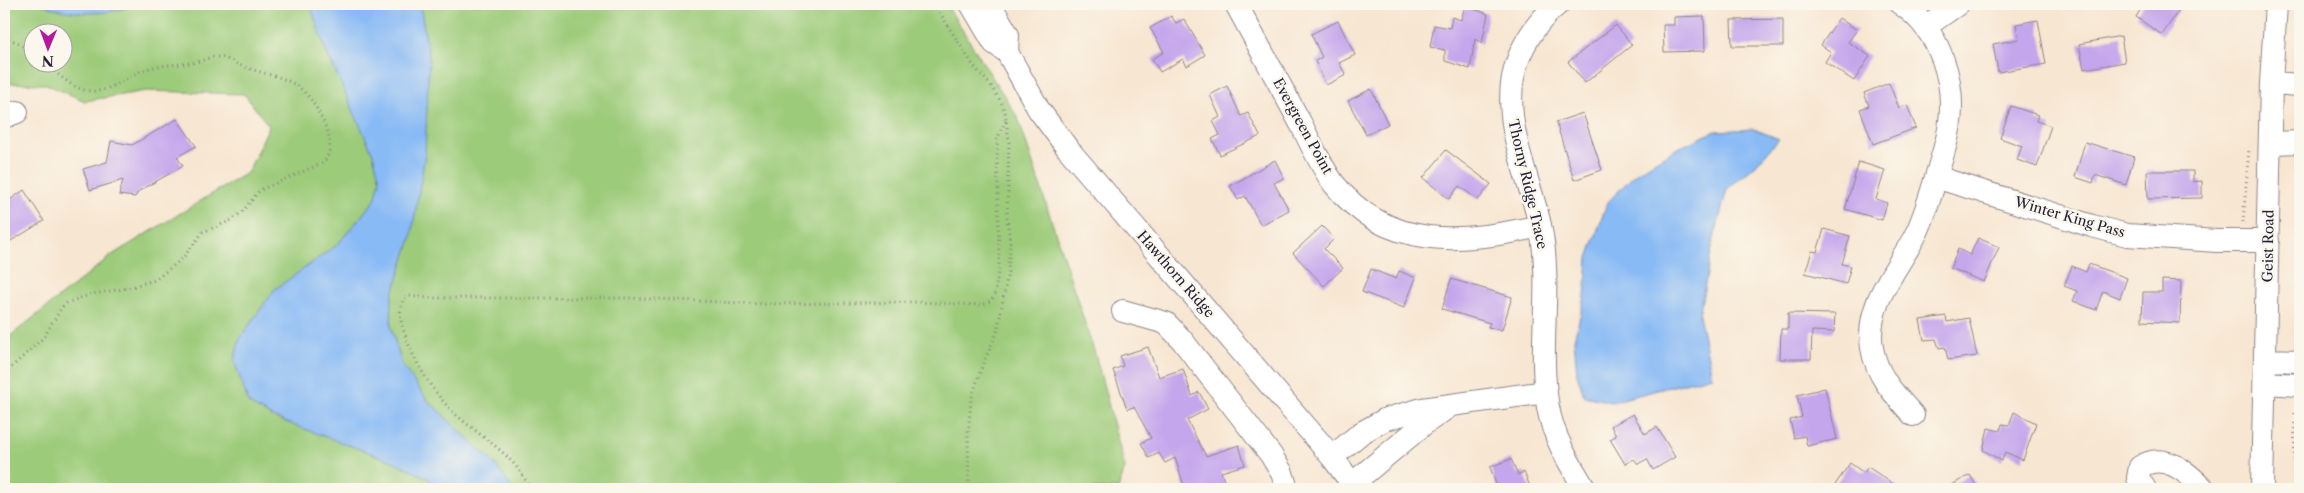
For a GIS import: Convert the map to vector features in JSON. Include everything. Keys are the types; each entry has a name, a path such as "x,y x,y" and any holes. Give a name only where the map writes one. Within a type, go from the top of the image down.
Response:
{"street":[{"name":"Hawthorn Ridge","path":"971,4 994,43 1007,52 1039,110 1068,149 1332,457 1354,486"},
{"name":"Hawthorn Ridge","path":"990,4 1008,35 1007,52"},
{"name":"Evergreen Point","path":"1236,4 1326,172 1357,208 1383,224 1412,234 1439,239 1471,238 1540,226"},
{"name":"Thorny Ridge Trace","path":"1558,4 1550,10 1526,40 1513,77 1511,99 1518,145 1540,226 1546,274 1544,365 1548,408 1565,458 1585,489"},
{"path":"1901,4 1909,9 1925,27 1941,57 1951,93 1949,127 1936,177 1917,232 1879,296 1872,326 1872,347 1877,369 1889,388 1913,415"},
{"path":"1925,27 1958,4"},
{"name":"Geist Road","path":"2262,489 2271,83 2276,4"},
{"path":"2271,83 2300,85"},
{"path":"2270,142 2300,142"},
{"name":"Winter King Pass","path":"1936,177 2092,226 2127,235 2217,241 2268,241"},
{"path":"1123,311 1166,323 1208,372 1271,455 1282,473 1287,489"},
{"path":"2265,360 2300,361"},
{"path":"2264,383 2300,384"},
{"path":"1332,457 1361,434 1386,419 1422,409 1546,392"},
{"path":"1354,486 1424,424 1452,405"},
{"path":"2145,489 2138,478 2140,467 2148,462 2168,462 2182,470 2204,489"}],"path":[{"path":"934,4 972,65 992,87 1001,102 1006,120 1009,150 1007,219 1010,254 997,333 982,364 971,399 968,436 969,489"},
{"path":"4,37 22,46"},
{"path":"4,374 43,338 62,307 68,302 92,294 123,289 155,280 182,259 204,232 232,220 241,213 253,196 266,186 323,163 330,148 328,131 317,107 300,86 222,58 212,57 183,65 146,69 115,86 96,91 84,90 73,86 56,72"},
{"path":"530,489 510,459 486,437 454,413 430,384 418,364 401,321 400,311 405,298 409,296 429,298 630,298 765,304 926,302 982,305 994,296 997,286 1000,236 997,139 1006,120"},
{"path":"2300,201 2300,244"},
{"path":"2296,337 2297,295 2300,282"},
{"path":"2294,409 2294,489"}],"green space":[{"path":"4,4 946,4 1018,118 1096,357 1125,468 1118,489 4,489 4,341 112,255 248,172 269,126 244,94 146,91 85,101 46,84 4,83"}],"water":[{"path":"41,4 137,4 114,11 89,13 64,11"},
{"path":"310,4 420,4 429,58 425,155 411,239 392,296 391,327 402,365 428,401 494,463 512,489 438,489 429,479 395,462 274,418 249,404 234,361 240,338 275,289 337,245 375,200 380,180 373,154 326,51"},
{"path":"1754,129 1779,139 1755,166 1727,189 1713,243 1699,315 1712,376 1611,402 1584,396 1577,374 1574,339 1585,297 1588,258 1607,203 1636,173 1674,150 1715,131"}],"building":[{"path":"2144,4 2183,4 2162,35 2136,17"},
{"path":"1465,6 1488,14 1482,43 1475,39 1470,69 1445,61 1445,50 1430,47 1434,25 1450,28 1452,17 1461,20"},
{"path":"1171,16 1176,23 1184,19 1205,55 1187,66 1183,59 1160,72 1152,59 1164,52 1150,28"},
{"path":"1704,16 1705,51 1664,52 1663,25 1674,25 1674,17"},
{"path":"1839,18 1857,30 1848,42 1870,56 1854,81 1825,62 1831,52 1821,45"},
{"path":"1783,19 1783,46 1732,46 1731,20"},
{"path":"2038,20 2046,64 1998,72 1993,44 2019,39 2016,24"},
{"path":"1338,21 1355,55 1339,63 1346,75 1326,85 1315,61 1322,57 1311,34"},
{"path":"1616,25 1632,45 1585,83 1568,62"},
{"path":"2121,36 2125,62 2084,69 2079,44"},
{"path":"1889,83 1899,108 1907,105 1916,128 1873,144 1860,109 1869,106 1864,93"},
{"path":"1227,86 1241,116 1248,113 1260,136 1220,155 1212,139 1220,135 1213,121 1220,117 1210,95"},
{"path":"1371,89 1388,124 1366,135 1348,101"},
{"path":"2011,106 2038,115 2036,121 2051,126 2037,167 2017,160 2022,146 2000,138"},
{"path":"1583,113 1602,170 1574,180 1556,122"},
{"path":"177,119 196,146 177,157 183,166 139,191 135,197 119,195 123,180 90,190 83,169 107,162 111,141 132,145"},
{"path":"2085,142 2134,157 2126,185 2095,175 2093,183 2075,177"},
{"path":"1446,150 1491,184 1478,200 1459,186 1449,199 1423,178"},
{"path":"1275,160 1284,178 1274,183 1289,210 1261,225 1245,196 1238,200 1230,186"},
{"path":"1859,162 1885,170 1876,199 1887,203 1882,220 1845,209"},
{"path":"2147,171 2193,171 2193,182 2202,181 2202,198 2148,199"},
{"path":"24,190 44,221 4,245 4,204"},
{"path":"1322,226 1334,239 1324,249 1343,268 1324,286 1293,253"},
{"path":"1824,229 1850,236 1842,264 1851,266 1846,284 1805,273 1812,251 1817,252"},
{"path":"1978,238 1999,247 1984,282 1950,268 1958,249 1970,255"},
{"path":"2089,264 2127,278 2120,298 2103,291 2096,310 2073,301 2077,291 2064,286 2072,266 2086,272"},
{"path":"1371,269 1396,279 1399,271 1416,278 1404,308 1362,292"},
{"path":"1451,279 1512,297 1502,330 1488,327 1490,323 1442,309"},
{"path":"2162,280 2181,281 2180,323 2142,321 2143,292 2162,292"},
{"path":"1788,313 1835,314 1834,332 1812,331 1811,359 1780,359 1781,329 1788,329"},
{"path":"1946,316 1947,322 1969,318 1977,356 1948,360 1945,347 1939,348 1936,339 1924,340 1920,320"},
{"path":"1148,347 1159,377 1183,369 1192,396 1199,392 1208,409 1187,420 1206,456 1239,445 1245,465 1221,472 1227,489 1185,489 1175,458 1165,463 1159,453 1149,458 1141,443 1151,438 1134,407 1127,409 1113,370 1123,366 1120,356"},
{"path":"1825,388 1837,439 1807,446 1805,436 1794,438 1790,420 1802,417 1797,395"},
{"path":"2014,412 2036,423 2023,460 2005,452 2002,461 1983,450 1988,428 2000,431 2002,424 2009,425"},
{"path":"1633,414 1645,434 1657,427 1675,457 1653,470 1647,459 1638,464 1634,459 1625,464 1610,439 1616,436 1611,426"},
{"path":"1511,459 1518,475 1524,472 1531,489 1492,489 1497,487 1490,467"},
{"path":"1850,463 1864,473 1868,467 1901,489 1842,489 1835,485"},
{"path":"1970,475 1978,489 1944,489"}]}
